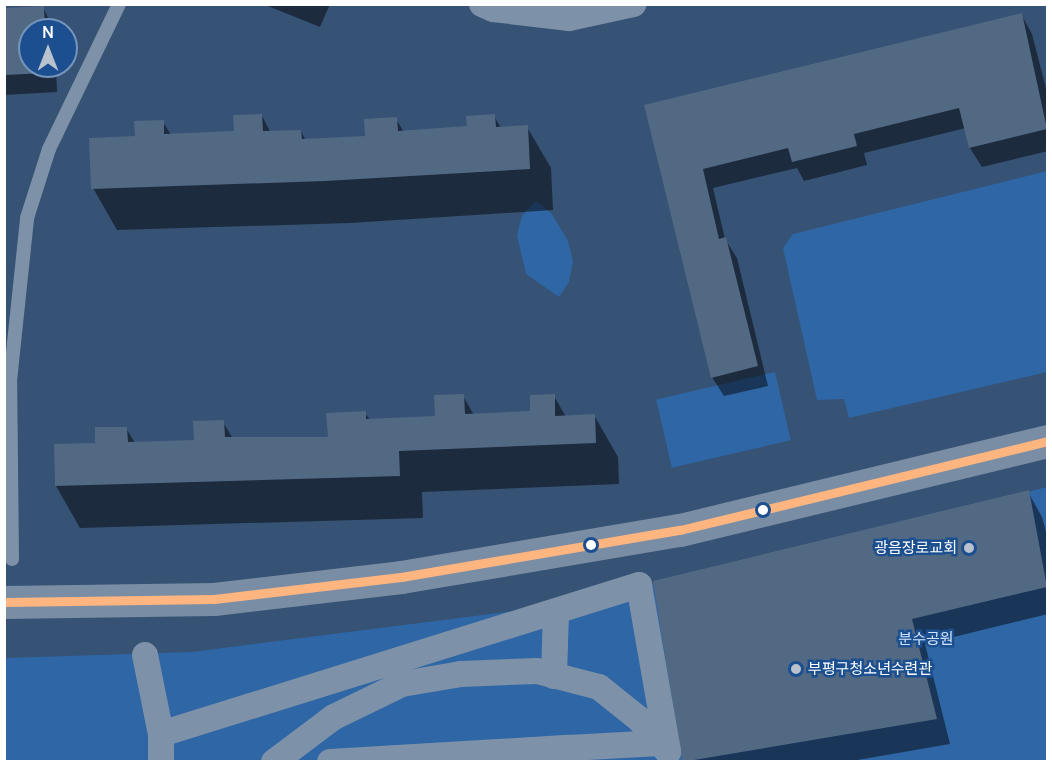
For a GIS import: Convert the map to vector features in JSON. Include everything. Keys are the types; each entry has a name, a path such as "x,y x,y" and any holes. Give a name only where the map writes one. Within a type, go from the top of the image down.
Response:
{"street":[{"path":"482,4 493,9 569,18 634,4"},
{"path":"4,602 214,599 401,577 680,530 1047,441"},
{"path":"160,734 639,585 665,752"},
{"path":"554,676 556,612"},
{"path":"145,655 160,734 161,762"},
{"path":"275,761 334,717 402,684 461,674 537,671 599,687 639,719 665,752"},
{"path":"330,762 665,752"}],"lane":[{"path":"12,559 10,381 27,218 49,149 118,4"}],"green space":[{"path":"1047,171 1047,372 849,418 844,399 817,400 783,248 793,234"},
{"path":"536,201 552,214 568,241 573,261 569,282 559,297 526,274 517,235 522,216"},
{"path":"775,372 791,440 672,468 656,399"},
{"name":"분수공원","path":"1047,487 1047,761 5,762 5,658 192,652 577,603"}],"building":[{"path":"44,6 44,18 18,18 18,74 4,75 4,8"},
{"path":"1022,13 1047,129 969,148 959,108 854,134 857,146 792,162 788,148 703,169 719,239 726,237 758,366 711,378 644,105"},
{"path":"262,114 263,131 301,130 302,139 365,136 364,119 397,117 398,131 467,126 466,116 495,114 496,127 528,125 530,169 325,181 91,189 89,138 135,136 134,121 164,120 164,134 234,131 233,115"},
{"path":"464,394 465,414 530,411 530,395 555,394 555,416 595,414 596,443 399,451 400,476 55,486 54,444 95,443 95,427 127,427 128,442 194,440 193,421 224,420 225,437 328,437 326,413 366,411 366,419 435,416 434,395"},
{"name":"부평구청소년수련관","path":"1029,490 1047,587 912,619 937,719 682,762 653,581"}],"transit line":[{"path":"4,602 214,599 401,577 680,530 1048,441"}],"place":[{"name":"광음장로교회","path":"969,548"},
{"name":"부평구청소년수련관","path":"796,669"}]}
